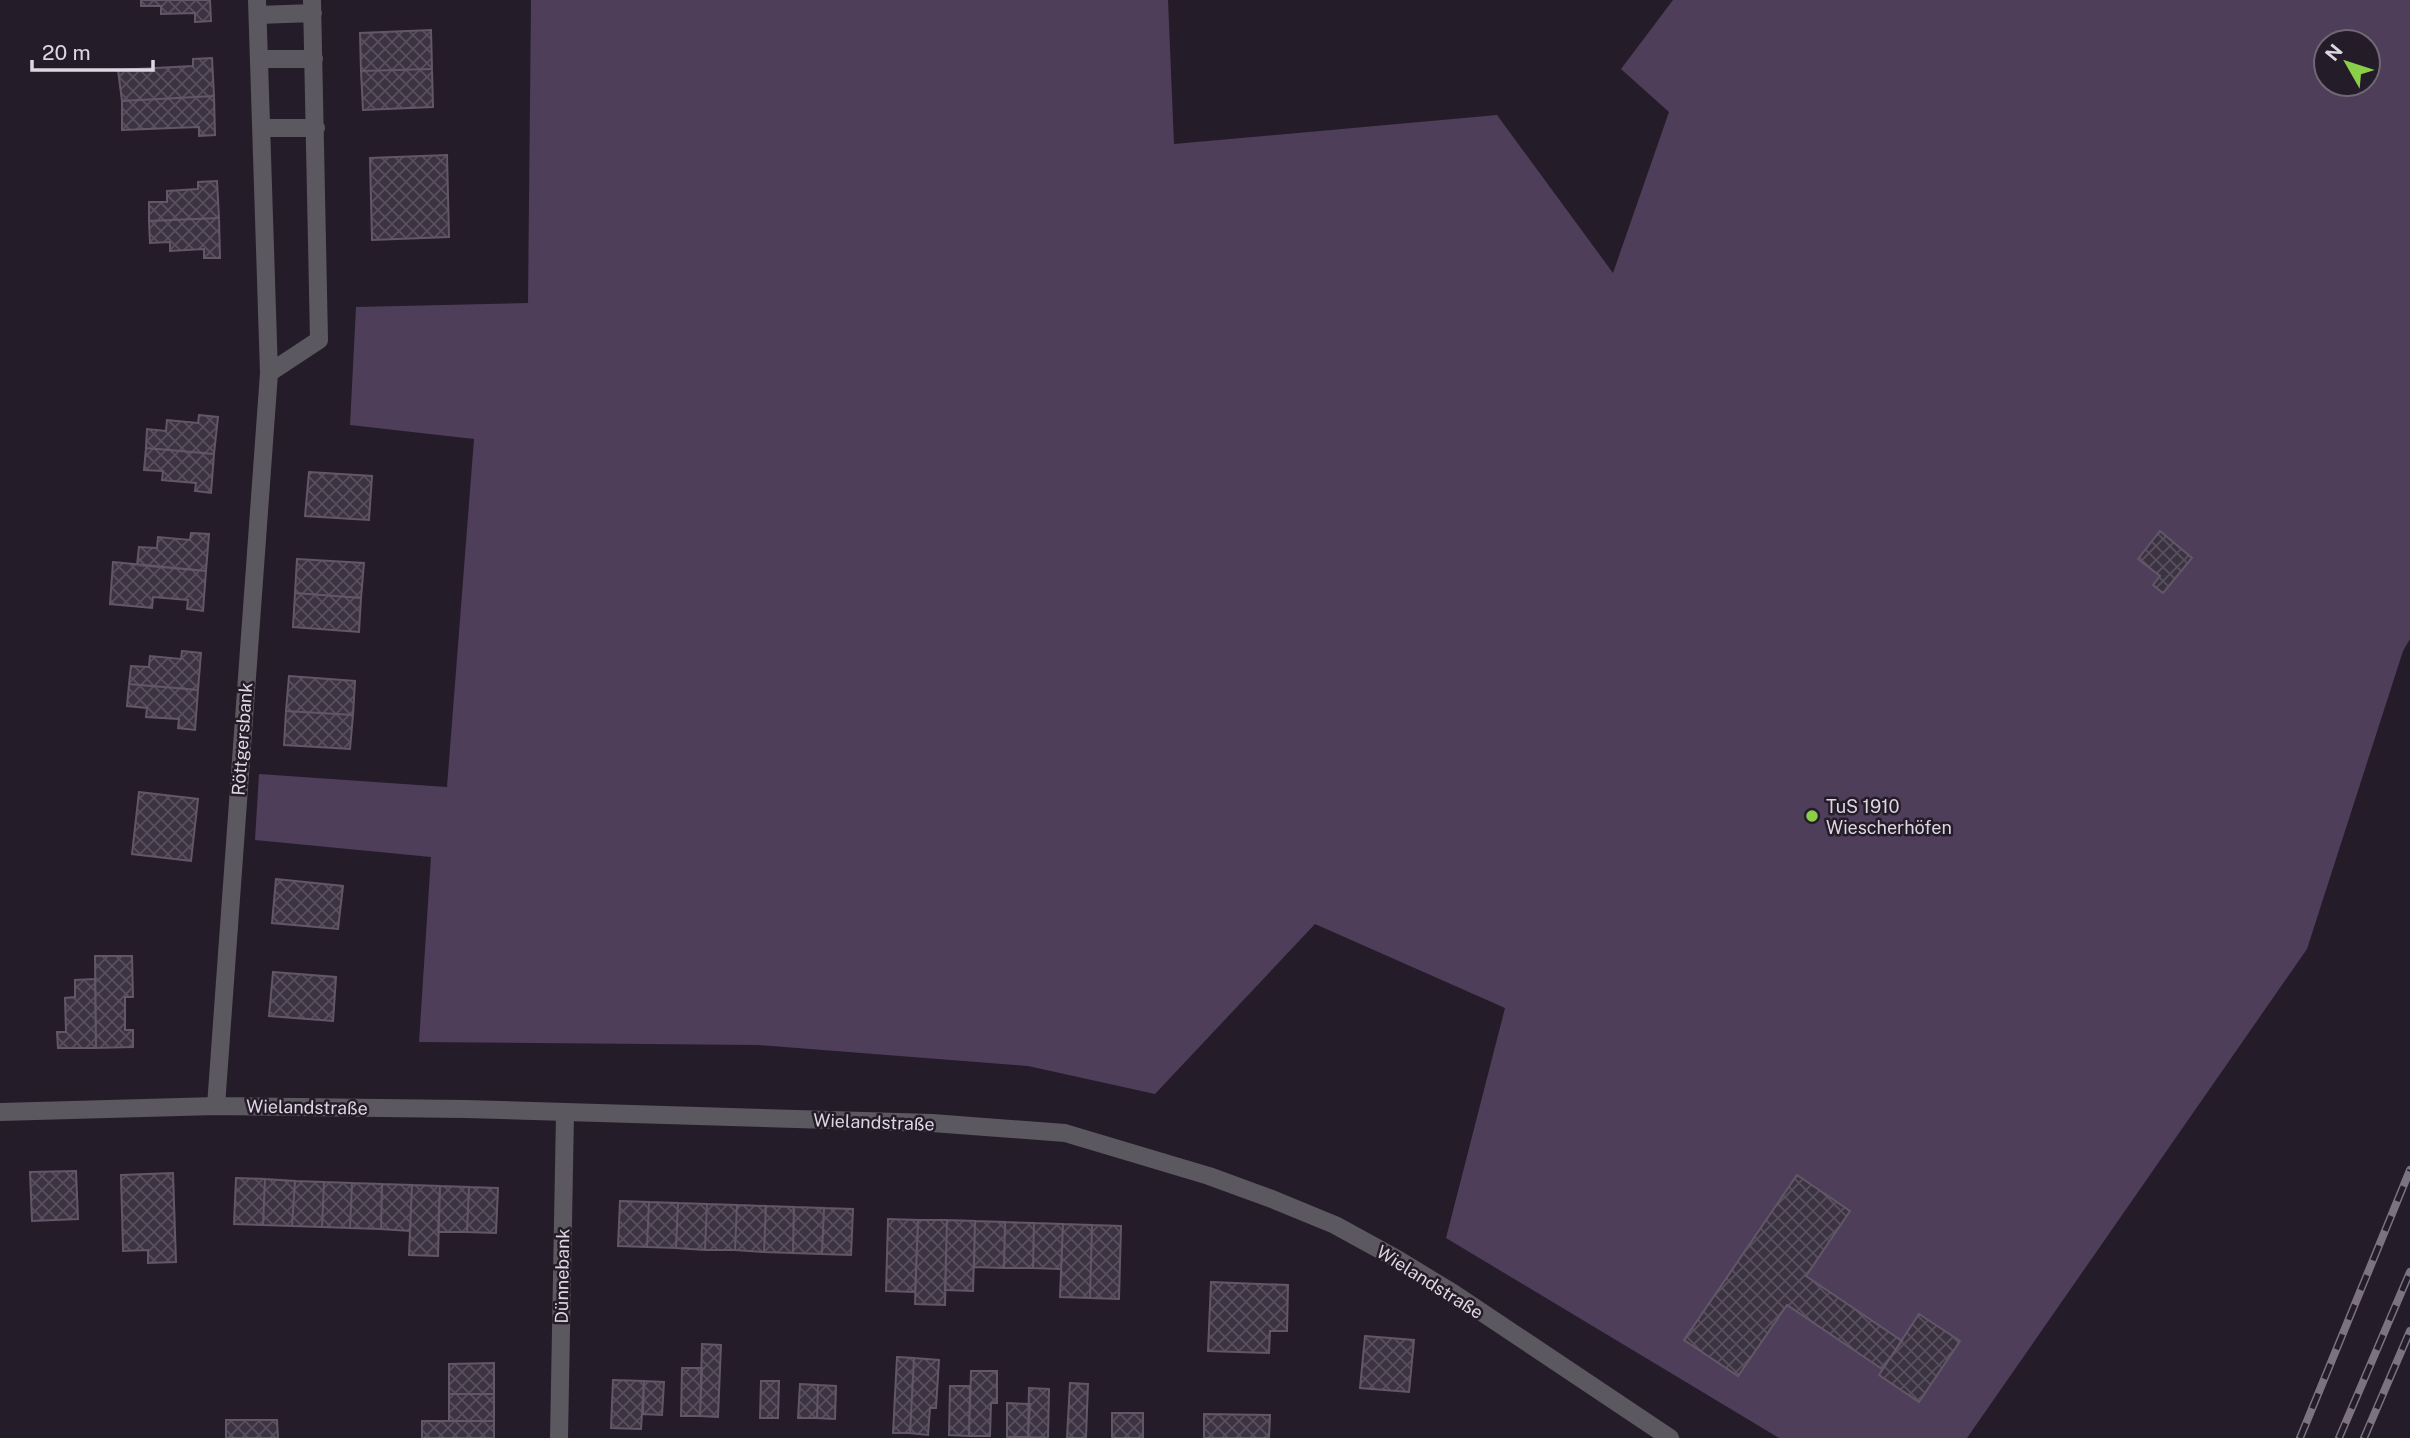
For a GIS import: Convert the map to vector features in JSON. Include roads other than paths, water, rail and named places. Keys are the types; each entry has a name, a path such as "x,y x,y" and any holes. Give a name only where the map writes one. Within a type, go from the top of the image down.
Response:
{"street":[{"name":"Röttgersbank","path":"216,1106 269,373 257,7 312,7 319,340 269,373"},
{"path":"260,59 314,59"},
{"path":"262,128 316,128"},
{"name":"Wielandstraße","path":"0,1112 216,1106 465,1109 932,1123 1065,1133 1272,1199 1335,1225 1453,1293 1670,1438"},
{"name":"Dünnebank","path":"559,1438 565,1114"}],"railway":[{"path":"2300,1438 2410,1170"},
{"path":"2339,1438 2410,1272"},
{"path":"2364,1438 2410,1331"}],"place":[{"name":"TuS 1910 Wiescherhöfen","path":"1812,816"}]}
